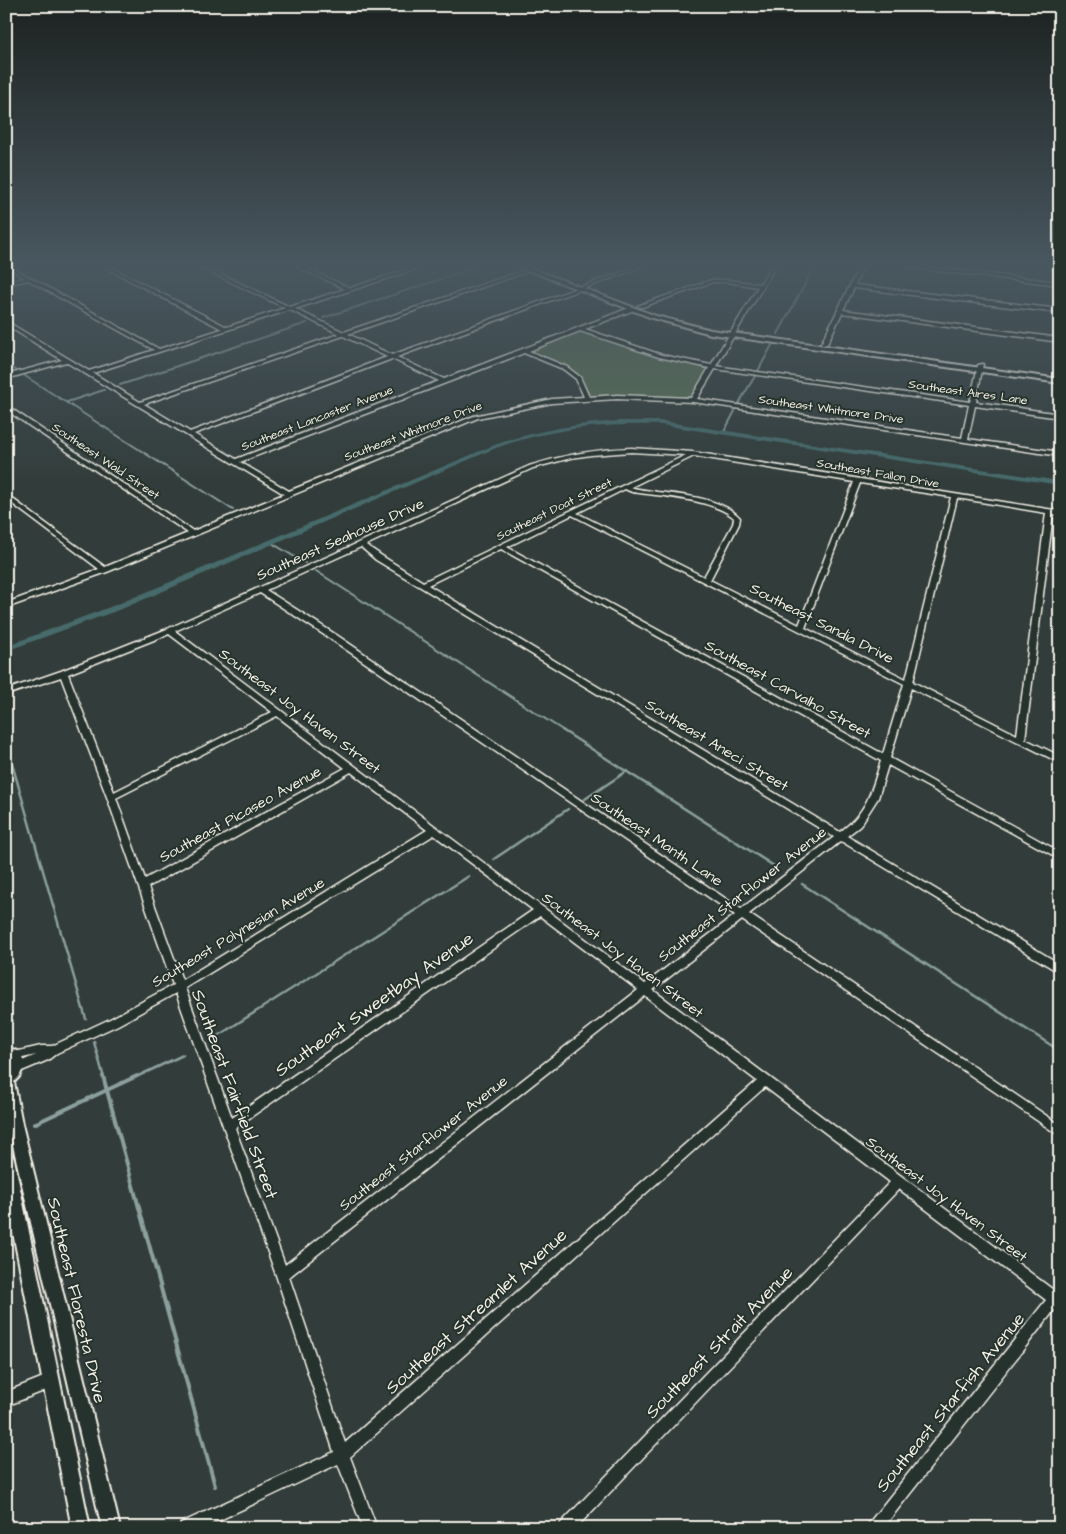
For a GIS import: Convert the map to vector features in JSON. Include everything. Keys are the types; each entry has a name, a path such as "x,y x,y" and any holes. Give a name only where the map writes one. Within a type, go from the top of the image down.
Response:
{"main road":[{"path":"765,339 1060,381"},
{"path":"774,339 824,344 862,352"},
{"path":"980,368 1060,376"},
{"name":"Southeast Floresta Drive","path":"9,1063 15,1124 111,1528"},
{"path":"6,1159 12,1226 51,1381 81,1528"}],"street":[{"path":"32,339 287,494"},
{"path":"136,339 159,351"},
{"path":"89,373 197,339"},
{"path":"140,404 330,339"},
{"path":"353,339 443,381"},
{"path":"188,434 443,339"},
{"name":"Southeast Lancaster Avenue","path":"235,462 556,339"},
{"name":"Southeast Aires Lane","path":"609,339 661,356 713,367 1060,416"},
{"path":"693,400 729,339"},
{"path":"824,344 827,339"},
{"path":"525,351 565,368 578,378 587,398"},
{"path":"6,377 67,360"},
{"path":"965,439 980,368"},
{"name":"Southeast Whitmore Drive","path":"6,606 104,570 476,417 552,401 645,396 693,400 1060,454"},
{"name":"Southeast Wald Street","path":"6,407 192,533"},
{"name":"Southeast Seahouse Drive","path":"6,693 64,673 170,631 531,467 568,455 607,450 635,449 693,454"},
{"name":"Southeast Fallon Drive","path":"693,454 1060,513"},
{"name":"Southeast Doat Street","path":"424,584 693,454"},
{"path":"802,627 858,480"},
{"path":"626,487 632,490 716,504 729,509 736,515 737,521 706,580"},
{"path":"6,496 104,570"},
{"name":"Southeast Starflower Avenue","path":"282,1275 857,824 874,798 909,682 954,497"},
{"name":"Southeast Sandia Drive","path":"572,512 802,627 1060,760"},
{"path":"1021,740 1050,512"},
{"name":"Southeast Aneci Street","path":"361,544 379,558 1060,969"},
{"name":"Southeast Carvalho Street","path":"502,547 1060,856"},
{"name":"Southeast Manth Lane","path":"260,590 335,638 1060,1131"},
{"name":"Southeast Joy Haven Street","path":"170,631 1058,1301"},
{"name":"Southeast Fairfield Street","path":"64,673 111,797 229,1126 282,1275 342,1456 370,1528"},
{"path":"111,797 277,713"},
{"name":"Southeast Picaseo Avenue","path":"142,885 351,768"},
{"name":"Southeast Polynesian Avenue","path":"9,1063 44,1057 53,1050 114,1022 178,987 433,831"},
{"name":"Southeast Sweetbay Avenue","path":"229,1126 539,911"},
{"name":"Southeast Streamlet Avenue","path":"186,1528 342,1456 764,1081"},
{"name":"Southeast Strait Avenue","path":"566,1528 898,1182"},
{"name":"Southeast Starfish Avenue","path":"874,1528 1058,1301"},
{"path":"6,1400 51,1381"}],"green space":[{"path":"561,339 601,339 646,353 702,366 708,370 690,397 592,396 587,392 582,379 577,374 531,351"}],"waterway":[{"path":"120,385 260,339"},
{"path":"758,371 772,345"},
{"path":"6,364 16,370"},
{"path":"25,376 233,510"},
{"path":"739,403 755,376"},
{"path":"67,402 104,390"},
{"path":"724,432 735,411"},
{"path":"6,649 121,606 494,447 556,429 597,424 661,423 1060,483"},
{"path":"270,542 305,563"},
{"path":"316,571 564,731"},
{"path":"562,730 626,771"},
{"path":"6,743 86,1019"},
{"path":"585,799 626,771"},
{"path":"626,771 777,868"},
{"path":"494,859 568,809"},
{"path":"216,1037 469,876"},
{"path":"802,884 1060,1051"},
{"path":"94,1042 104,1078"},
{"path":"134,1078 183,1055"},
{"path":"103,1076 107,1090"},
{"path":"107,1090 137,1076"},
{"path":"34,1124 107,1090"},
{"path":"107,1090 215,1486"}]}
